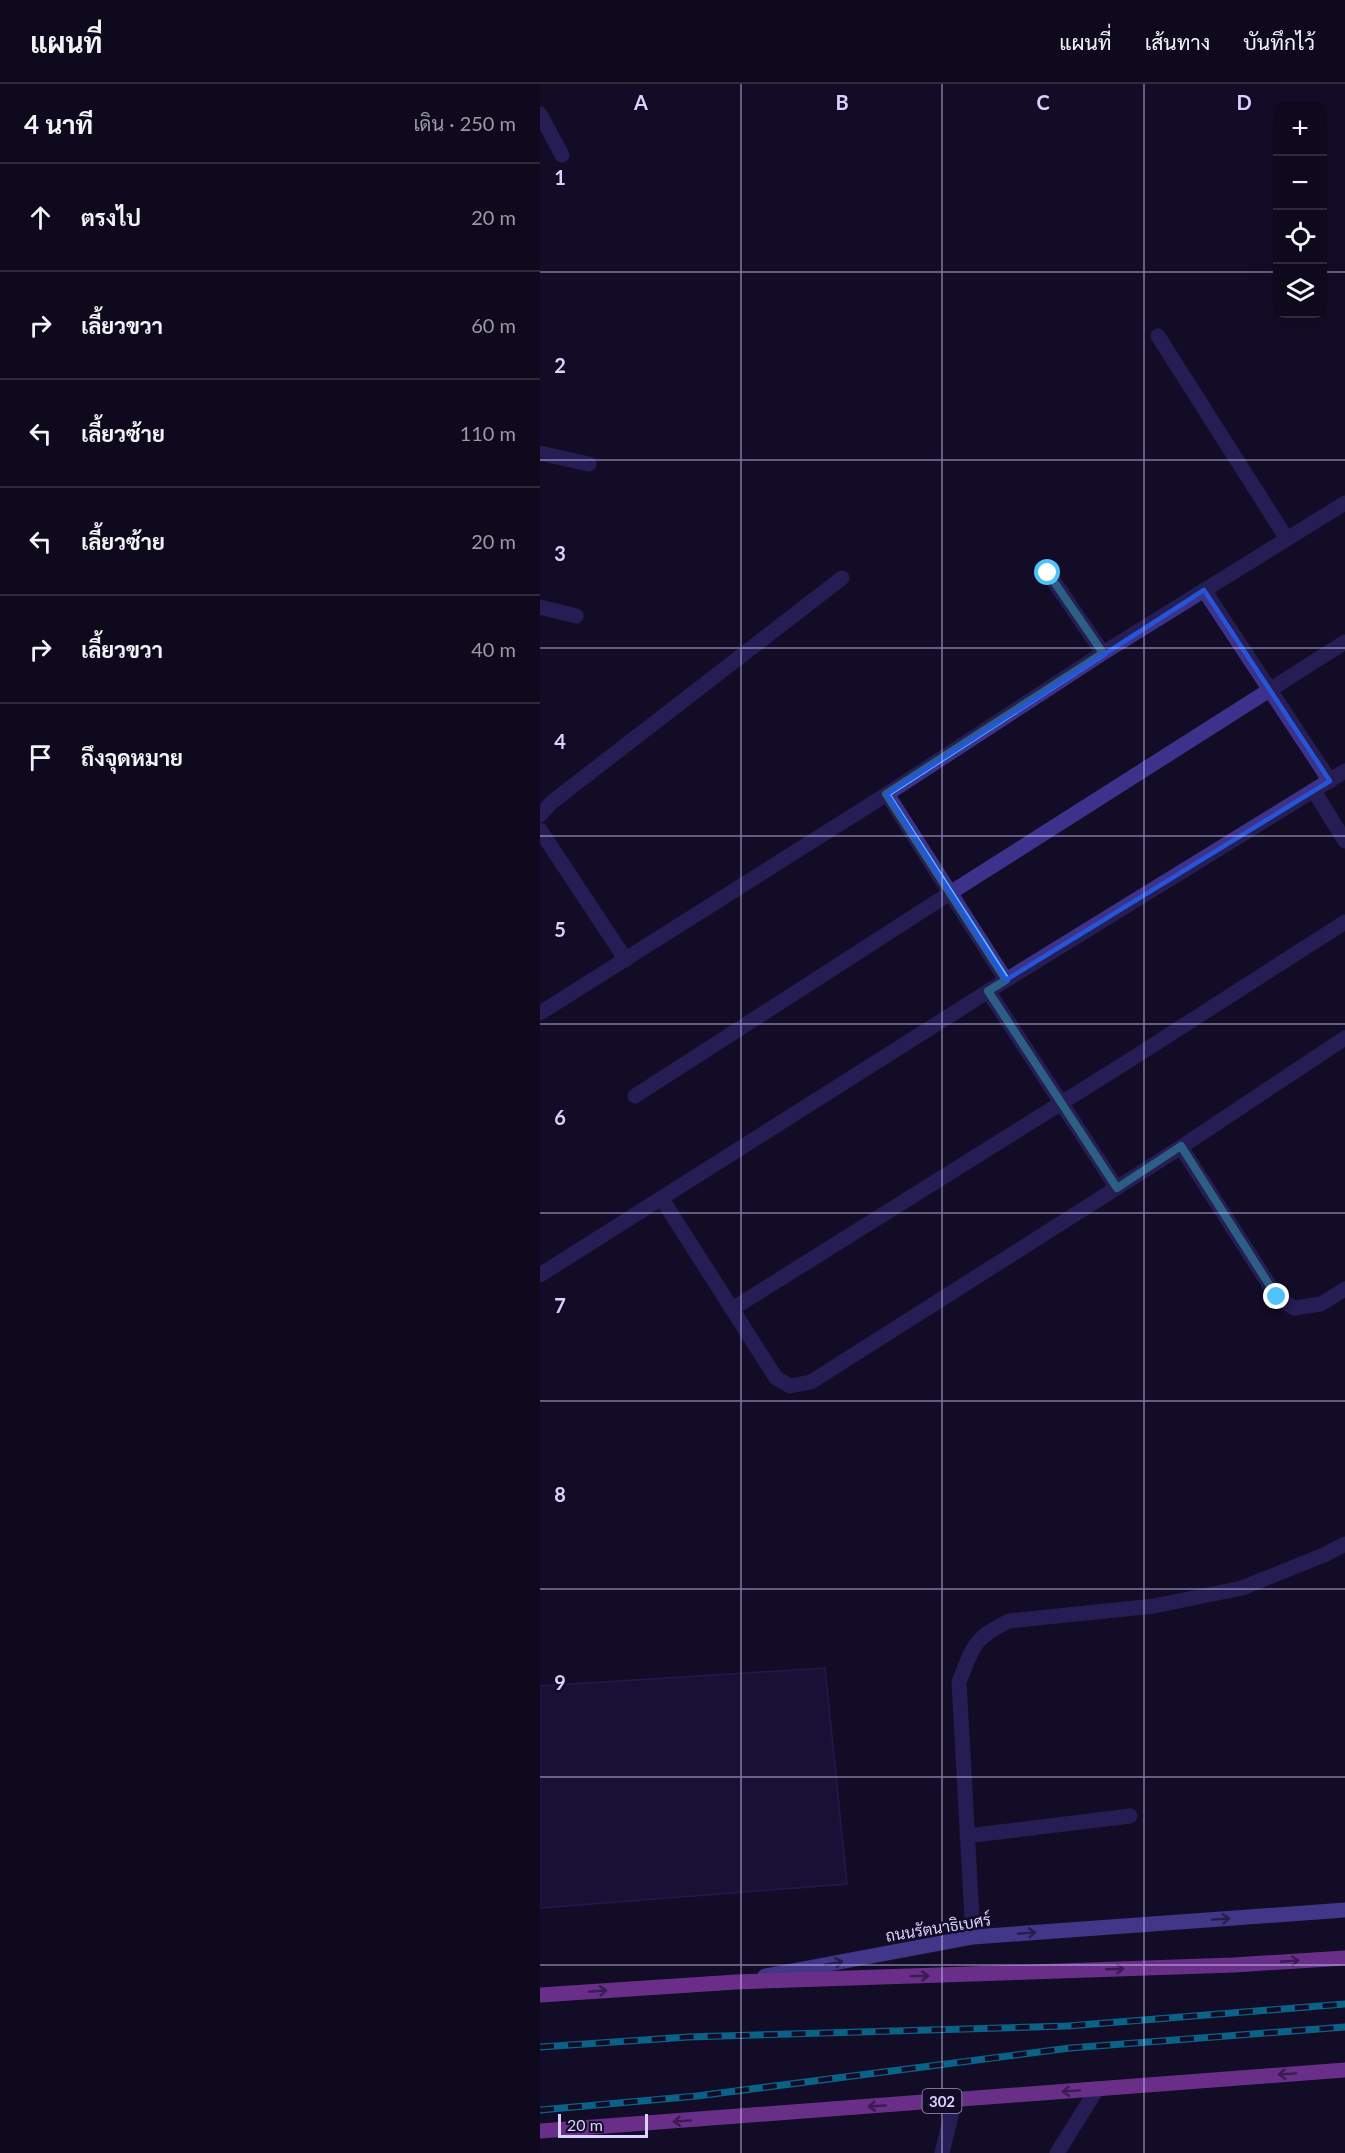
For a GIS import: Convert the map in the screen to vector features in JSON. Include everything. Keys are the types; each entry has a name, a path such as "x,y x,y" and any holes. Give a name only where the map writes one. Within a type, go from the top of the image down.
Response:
{"main road":[{"name":"ถนนรัตนาธิเบศร์","path":"540,1995 736,1982 973,1936 1345,1910"},
{"path":"736,1982 1234,1965 1345,1958"},
{"name":"302","path":"540,2131 1345,2070"}],"street":[{"path":"540,114 562,156"},
{"path":"1158,336 1287,539"},
{"path":"540,453 589,464"},
{"path":"540,1013 886,794 1103,653 1345,503"},
{"path":"1048,573 1103,653"},
{"path":"540,815 552,802 842,578"},
{"path":"1204,590 1330,781"},
{"path":"540,607 576,616"},
{"path":"635,1096 1345,642"},
{"path":"540,1275 988,991 1345,771"},
{"path":"1314,791 1345,841"},
{"path":"886,794 1006,980"},
{"path":"540,831 626,960"},
{"path":"732,1309 1345,922"},
{"path":"988,991 1117,1188"},
{"path":"662,1199 776,1378 790,1386 811,1382 1117,1188 1345,1038"},
{"path":"1181,1146 1277,1297 1294,1308 1321,1304 1345,1289"},
{"path":"973,1936 959,1682 974,1645 990,1630 1009,1621 1154,1606 1242,1588 1324,1555 1345,1544"},
{"path":"967,1836 1130,1816"},
{"path":"1057,2153 1097,2089"},
{"path":"942,2153 955,2100"}],"highlighted area":[{"path":"1204,590 1330,781 1006,980 887,794"}],"building":[{"path":"825,1668 847,1884 540,1908 540,1686"}],"railway":[{"path":"540,2047 688,2037 1068,2026 1345,2004"},
{"path":"540,2110 697,2096 1070,2048 1345,2027"}],"route":[{"path":"1048,573 1103,653 886,794 1006,980 988,991 1117,1188 1181,1146 1277,1297"}]}
